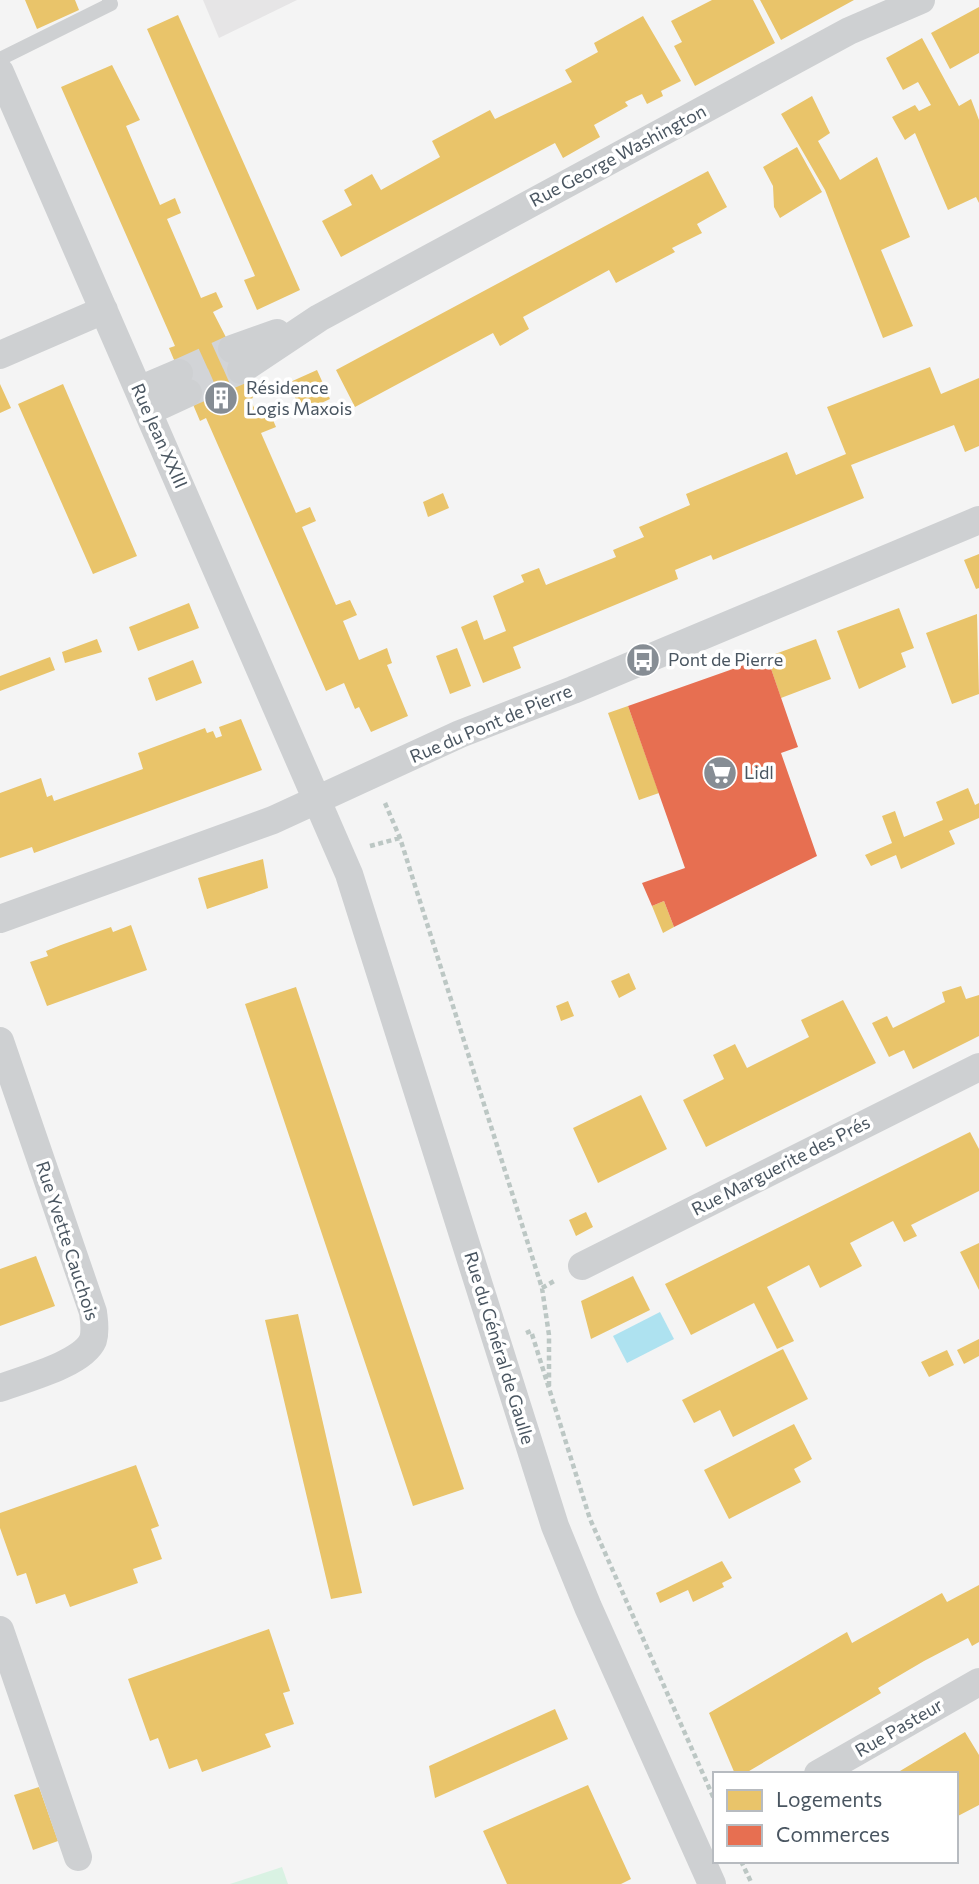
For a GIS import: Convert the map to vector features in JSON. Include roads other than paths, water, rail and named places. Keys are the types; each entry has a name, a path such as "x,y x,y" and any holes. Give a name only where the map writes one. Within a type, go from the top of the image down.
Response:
{"street":[{"name":"Rue George Washington","path":"236,360 319,318 849,31 920,0"},
{"name":"Rue Jean XXIII","path":"0,72 319,800"},
{"path":"0,355 104,310"},
{"path":"144,401 183,383"},
{"name":"Rue du Pont de Pierre","path":"0,919 273,820 460,734 553,699 979,520"},
{"name":"Rue du Général de Gaulle","path":"319,800 349,874 555,1526 712,1884"},
{"name":"Rue Yvette Cauchois","path":"0,1041 93,1312 95,1328 93,1340 78,1358 0,1388"},
{"name":"Rue Marguerite des Prés","path":"582,1266 979,1067"},
{"path":"0,1630 78,1857"},
{"name":"Rue Pasteur","path":"822,1772 979,1682"}],"lane":[{"path":"0,59 111,4 109,0"}],"water":[{"path":"660,1312 674,1339 627,1363 613,1336"}],"tunnel":[{"path":"179,373 232,349"},
{"path":"188,393 241,370"}],"place":[{"name":"Résidence Logis Maxois","path":"221,398"},
{"name":"Pont de Pierre","path":"643,660"},
{"name":"Lidl","path":"720,773"}]}
